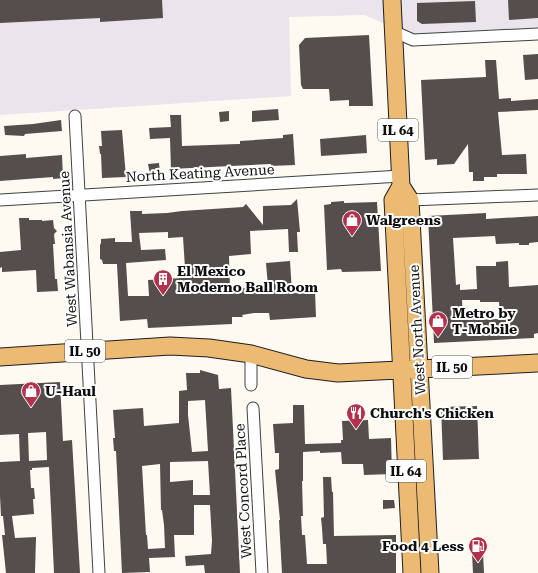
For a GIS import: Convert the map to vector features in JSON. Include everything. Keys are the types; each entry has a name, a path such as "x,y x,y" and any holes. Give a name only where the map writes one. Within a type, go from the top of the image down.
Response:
{"main road":[{"name":"West North Avenue","path":"392,0 404,188 419,369 430,573"},
{"name":"West North Avenue","path":"404,188 393,200 412,573"},
{"name":"IL 50","path":"0,357 170,346 209,348 251,354 306,369 338,373 538,363"}],"street":[{"path":"393,31 413,40 538,34"},
{"name":"West Wabansia Avenue","path":"76,116 100,573"},
{"name":"North Keating Avenue","path":"0,200 80,195 404,188 538,194"},
{"path":"251,354 251,385"},
{"name":"West Concord Place","path":"253,408 262,573"}],"shaded area":[{"path":"0,0 538,0 538,30 415,36 364,15 289,17 291,96 0,115"}],"building":[{"path":"0,0 162,0 163,18 100,22 100,18 0,23"},
{"path":"508,0 538,0 538,18 509,20"},
{"path":"475,1 476,22 422,24 417,21 417,3"},
{"path":"369,35 373,106 349,106 349,100 330,101 329,89 303,89 301,85 299,45 305,38"},
{"path":"538,54 538,79 525,80 523,55"},
{"path":"485,60 496,60 499,99 511,98 511,101 538,99 538,110 498,112 502,155 526,154 527,174 497,174 497,177 484,177 484,181 473,181 473,172 469,172 468,144 454,164 437,165 437,159 425,160 421,80 486,77"},
{"path":"278,109 279,120 252,122 252,111"},
{"path":"229,111 229,121 220,122 219,112"},
{"path":"170,115 181,115 182,146 240,144 240,141 283,138 283,135 293,134 295,165 271,166 271,164 171,169 170,138 150,139 149,128 171,127"},
{"path":"61,120 62,131 25,134 24,136 5,135 4,126"},
{"path":"122,130 126,177 102,178 101,154 99,146 102,146 101,131"},
{"path":"366,135 367,153 321,156 320,139"},
{"path":"26,154 26,158 62,155 63,178 53,179 53,177 0,181 0,156"},
{"path":"159,163 160,173 150,174 148,164"},
{"path":"297,199 300,232 297,232 298,252 289,252 288,229 250,231 251,254 229,256 230,289 268,286 266,263 290,261 292,293 315,291 316,317 270,320 269,313 254,313 242,315 243,317 232,317 232,324 148,328 147,319 120,321 117,264 103,264 102,260 100,259 100,245 101,239 115,238 115,242 132,242 130,211 142,211 142,214 167,213 243,207 246,204 263,225 263,206 291,205","holes":["168,232 168,238 183,237 185,268 182,268 182,278 148,280 149,296 128,296 126,263 166,260 165,249 141,250 139,233"]},
{"name":"Walgreens","path":"344,201 344,203 377,202 381,271 342,272 341,269 327,270 324,205 331,204 331,202"},
{"path":"486,213 486,219 538,216 538,242 529,243 529,245 519,245 519,243 496,244 495,236 453,238 456,285 460,284 460,290 477,289 476,266 496,266 496,262 508,261 509,287 538,285 538,333 534,334 534,338 434,343 428,216","holes":["462,300 480,300 480,302 499,302 500,319 465,320 465,317 463,317"]},
{"path":"19,218 29,218 29,220 42,221 53,220 54,228 57,231 54,234 55,244 53,244 55,279 57,279 58,291 37,292 36,270 2,272 2,267 0,268 0,252 21,250"},
{"path":"200,370 218,375 219,389 231,388 240,573 205,573 204,565 186,566 185,556 211,554 212,541 210,505 194,505 194,535 174,535 175,557 149,558 150,572 122,573 116,451 114,451 113,438 115,438 113,410 143,408 144,426 179,423 179,391 187,390 186,373 200,373","holes":["205,400 208,451 192,452 188,401","208,461 210,495 193,495 193,480 170,482 170,462","160,464 161,510 164,525 165,548 148,549 142,466"]},
{"path":"60,382 63,441 72,440 80,573 54,573 49,467 32,468 32,470 30,470 31,488 34,488 35,499 33,499 34,514 12,516 15,538 36,537 35,573 6,573 2,535 5,535 3,516 1,516 0,462 20,461 19,434 0,435 0,385","holes":["46,432 47,460 29,461 28,433"]},
{"path":"293,405 304,405 305,444 341,443 341,440 343,440 342,421 368,420 369,439 391,438 392,474 364,475 363,464 342,464 341,452 303,452 303,516 301,516 302,535 305,535 307,564 327,564 326,544 323,544 321,518 324,517 323,477 331,477 333,492 334,536 396,535 396,573 282,573 280,520 275,470 279,469 279,453 275,453 273,424 293,423"},
{"path":"477,406 479,459 443,460 441,407"},
{"path":"383,500 394,500 395,508 383,509"},
{"name":"Food 4 Less","path":"483,552 484,573 473,573 472,553"}],"place":[{"name":"Walgreens","path":"352,237"},
{"name":"El Mexico Moderno Ball Room","path":"163,296"},
{"name":"Metro by T-Mobile","path":"438,338"},
{"name":"U-Haul","path":"31,408"},
{"name":"Church's Chicken","path":"356,430"},
{"name":"Food 4 Less","path":"478,563"}]}
